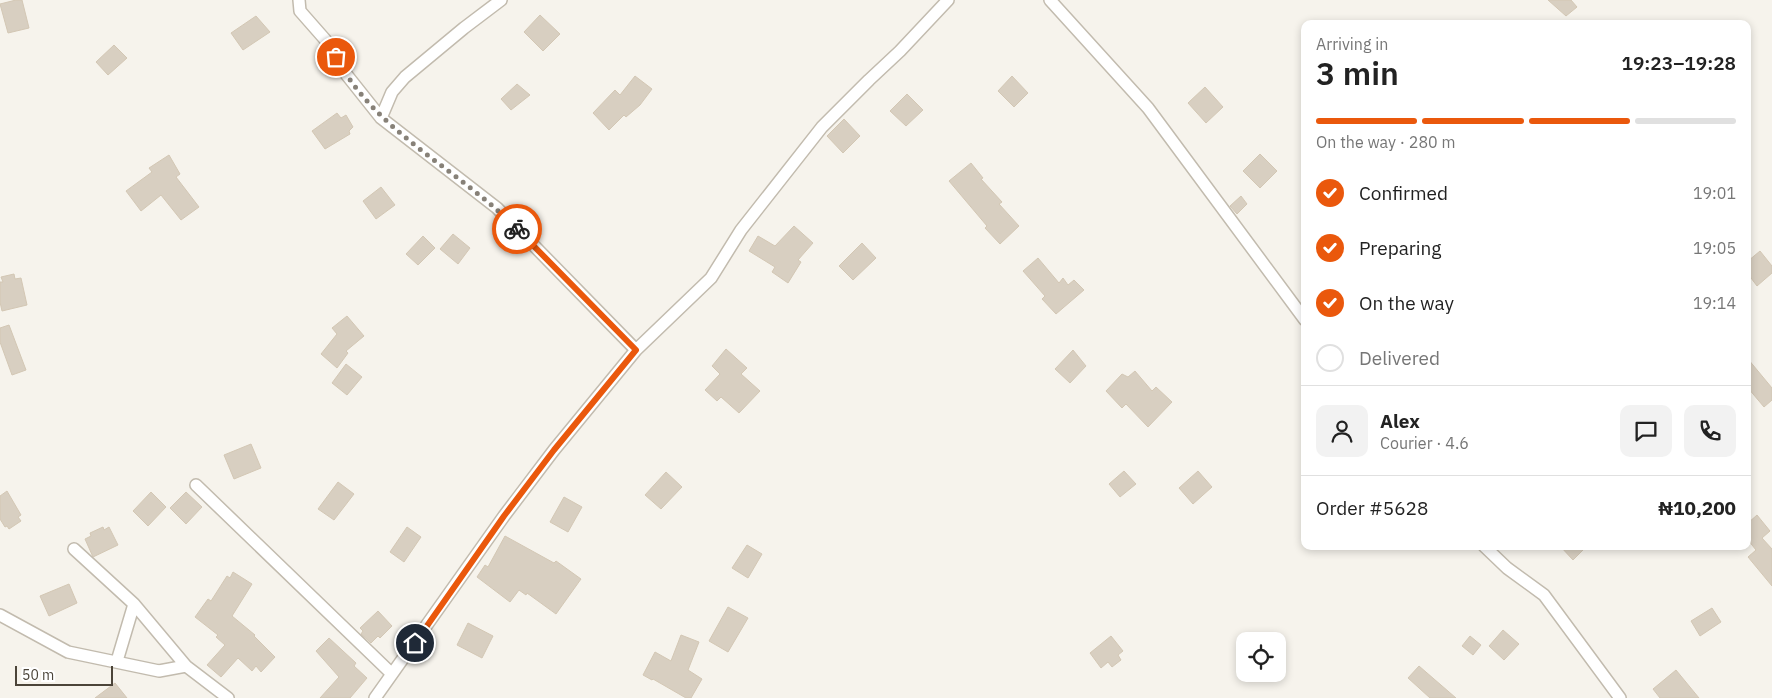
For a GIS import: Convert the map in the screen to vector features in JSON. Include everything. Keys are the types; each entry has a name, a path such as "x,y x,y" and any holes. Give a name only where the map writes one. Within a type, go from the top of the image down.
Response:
{"street":[{"path":"299,0 300,11 330,44 342,69 381,118 497,208 636,350"},
{"path":"381,118 392,92 405,77 500,0"},
{"path":"375,698 504,516 554,450 636,350 711,278 741,230 822,127 900,52 948,0"},
{"path":"1050,0 1148,108 1301,315"},
{"path":"196,485 392,674"},
{"path":"74,549 134,604 186,666 228,698"},
{"path":"1488,550 1507,568 1539,590 1620,698"},
{"path":"117,661 134,604"},
{"path":"0,615 68,652 159,671 186,666"}],"building":[{"path":"22,0 29,28 8,33 0,4"},
{"path":"1548,0 1571,0 1577,7 1566,16"},
{"path":"540,15 560,34 543,51 524,32"},
{"path":"256,16 270,32 243,50 231,33"},
{"path":"114,45 127,58 108,75 96,62"},
{"path":"635,76 652,89 640,105 626,117 624,115 609,130 593,113 615,90 620,95"},
{"path":"1012,76 1028,93 1014,107 998,91"},
{"path":"517,84 530,95 511,110 501,99"},
{"path":"1205,87 1223,107 1206,123 1188,103"},
{"path":"907,94 923,110 906,126 890,111"},
{"path":"337,113 341,118 346,115 353,127 349,131 350,134 325,149 312,131"},
{"path":"844,119 860,136 843,153 827,136"},
{"path":"1260,154 1277,171 1260,188 1243,171"},
{"path":"169,155 180,174 176,177 199,207 181,220 161,195 141,211 126,191 152,172 149,168"},
{"path":"971,163 983,178 981,179 1002,202 999,204 1019,226 1000,244 985,228 987,226 949,181"},
{"path":"381,187 395,205 376,219 363,201"},
{"path":"1241,196 1247,204 1237,214 1230,206"},
{"path":"794,226 813,243 798,260 801,262 788,283 772,272 775,267 749,251 758,236 775,246"},
{"path":"453,234 470,248 458,264 440,249"},
{"path":"423,236 435,248 418,265 406,254"},
{"path":"862,243 876,258 853,280 839,266"},
{"path":"1760,251 1772,266 1772,273 1757,286 1751,278 1751,258"},
{"path":"1038,258 1059,283 1063,278 1068,285 1074,280 1084,290 1056,314 1042,299 1045,296 1023,271"},
{"path":"14,274 15,279 21,278 27,305 2,311 0,282 3,282 1,277"},
{"path":"347,316 364,336 346,351 348,353 337,368 321,354 337,334 332,328"},
{"path":"9,325 26,370 12,375 0,342 0,328"},
{"path":"726,349 747,368 741,374 760,391 739,413 721,397 717,401 705,390 720,374 712,366"},
{"path":"1073,350 1086,366 1070,383 1055,369"},
{"path":"1751,363 1772,388 1772,400 1764,407 1751,392"},
{"path":"346,364 362,377 347,395 332,383"},
{"path":"1135,371 1152,391 1156,387 1172,402 1148,427 1126,404 1122,408 1106,391 1122,374 1128,377"},
{"path":"251,444 261,468 234,479 224,455"},
{"path":"1124,471 1136,484 1120,497 1109,484"},
{"path":"1198,471 1212,487 1193,504 1179,488"},
{"path":"666,472 682,487 661,509 645,495"},
{"path":"338,482 354,494 334,520 318,509"},
{"path":"7,491 21,515 18,517 21,521 9,529 7,526 5,527 0,519 0,496"},
{"path":"151,492 166,507 148,526 133,511"},
{"path":"186,492 202,507 186,524 170,508"},
{"path":"564,497 582,507 568,532 550,522"},
{"path":"1757,515 1770,531 1762,538 1772,549 1772,586 1748,557 1756,550 1751,544 1751,520"},
{"path":"103,527 104,530 109,527 118,545 93,557 85,539 91,536 90,533"},
{"path":"407,527 421,537 404,562 390,552"},
{"path":"505,536 554,563 556,561 581,579 556,614 527,593 526,595 519,590 510,602 477,577 485,565 488,567"},
{"path":"747,545 762,554 748,578 732,568"},
{"path":"1564,550 1583,550 1573,560"},
{"path":"233,572 252,584 232,616 255,635 275,657 261,672 256,666 252,671 238,658 221,677 207,665 225,645 216,637 218,635 195,617 208,599 211,601 227,576 230,578"},
{"path":"69,584 77,603 49,616 40,596"},
{"path":"728,607 748,618 728,652 709,641"},
{"path":"1712,608 1721,622 1700,636 1691,621"},
{"path":"378,611 392,626 380,638 378,636 371,643 361,634 363,631 360,628"},
{"path":"468,623 493,636 482,658 457,645"},
{"path":"1503,630 1519,644 1504,660 1489,646"},
{"path":"681,635 699,642 688,670 702,679 691,698 686,698 643,675 655,652 671,661"},
{"path":"1111,636 1123,651 1118,655 1121,660 1112,667 1108,662 1101,668 1090,653"},
{"path":"1470,636 1481,645 1473,655 1462,646"},
{"path":"329,638 356,663 354,666 367,678 350,698 320,698 339,677 316,651"},
{"path":"1419,666 1456,698 1430,698 1408,678"},
{"path":"1676,670 1699,698 1660,698 1653,689"},
{"path":"115,683 127,698 95,698"}],"way so far":[{"path":"336,57 342,69 381,118 497,208 517,229"}],"route":[{"path":"415,643 504,516 554,450 636,350 517,229"}]}
